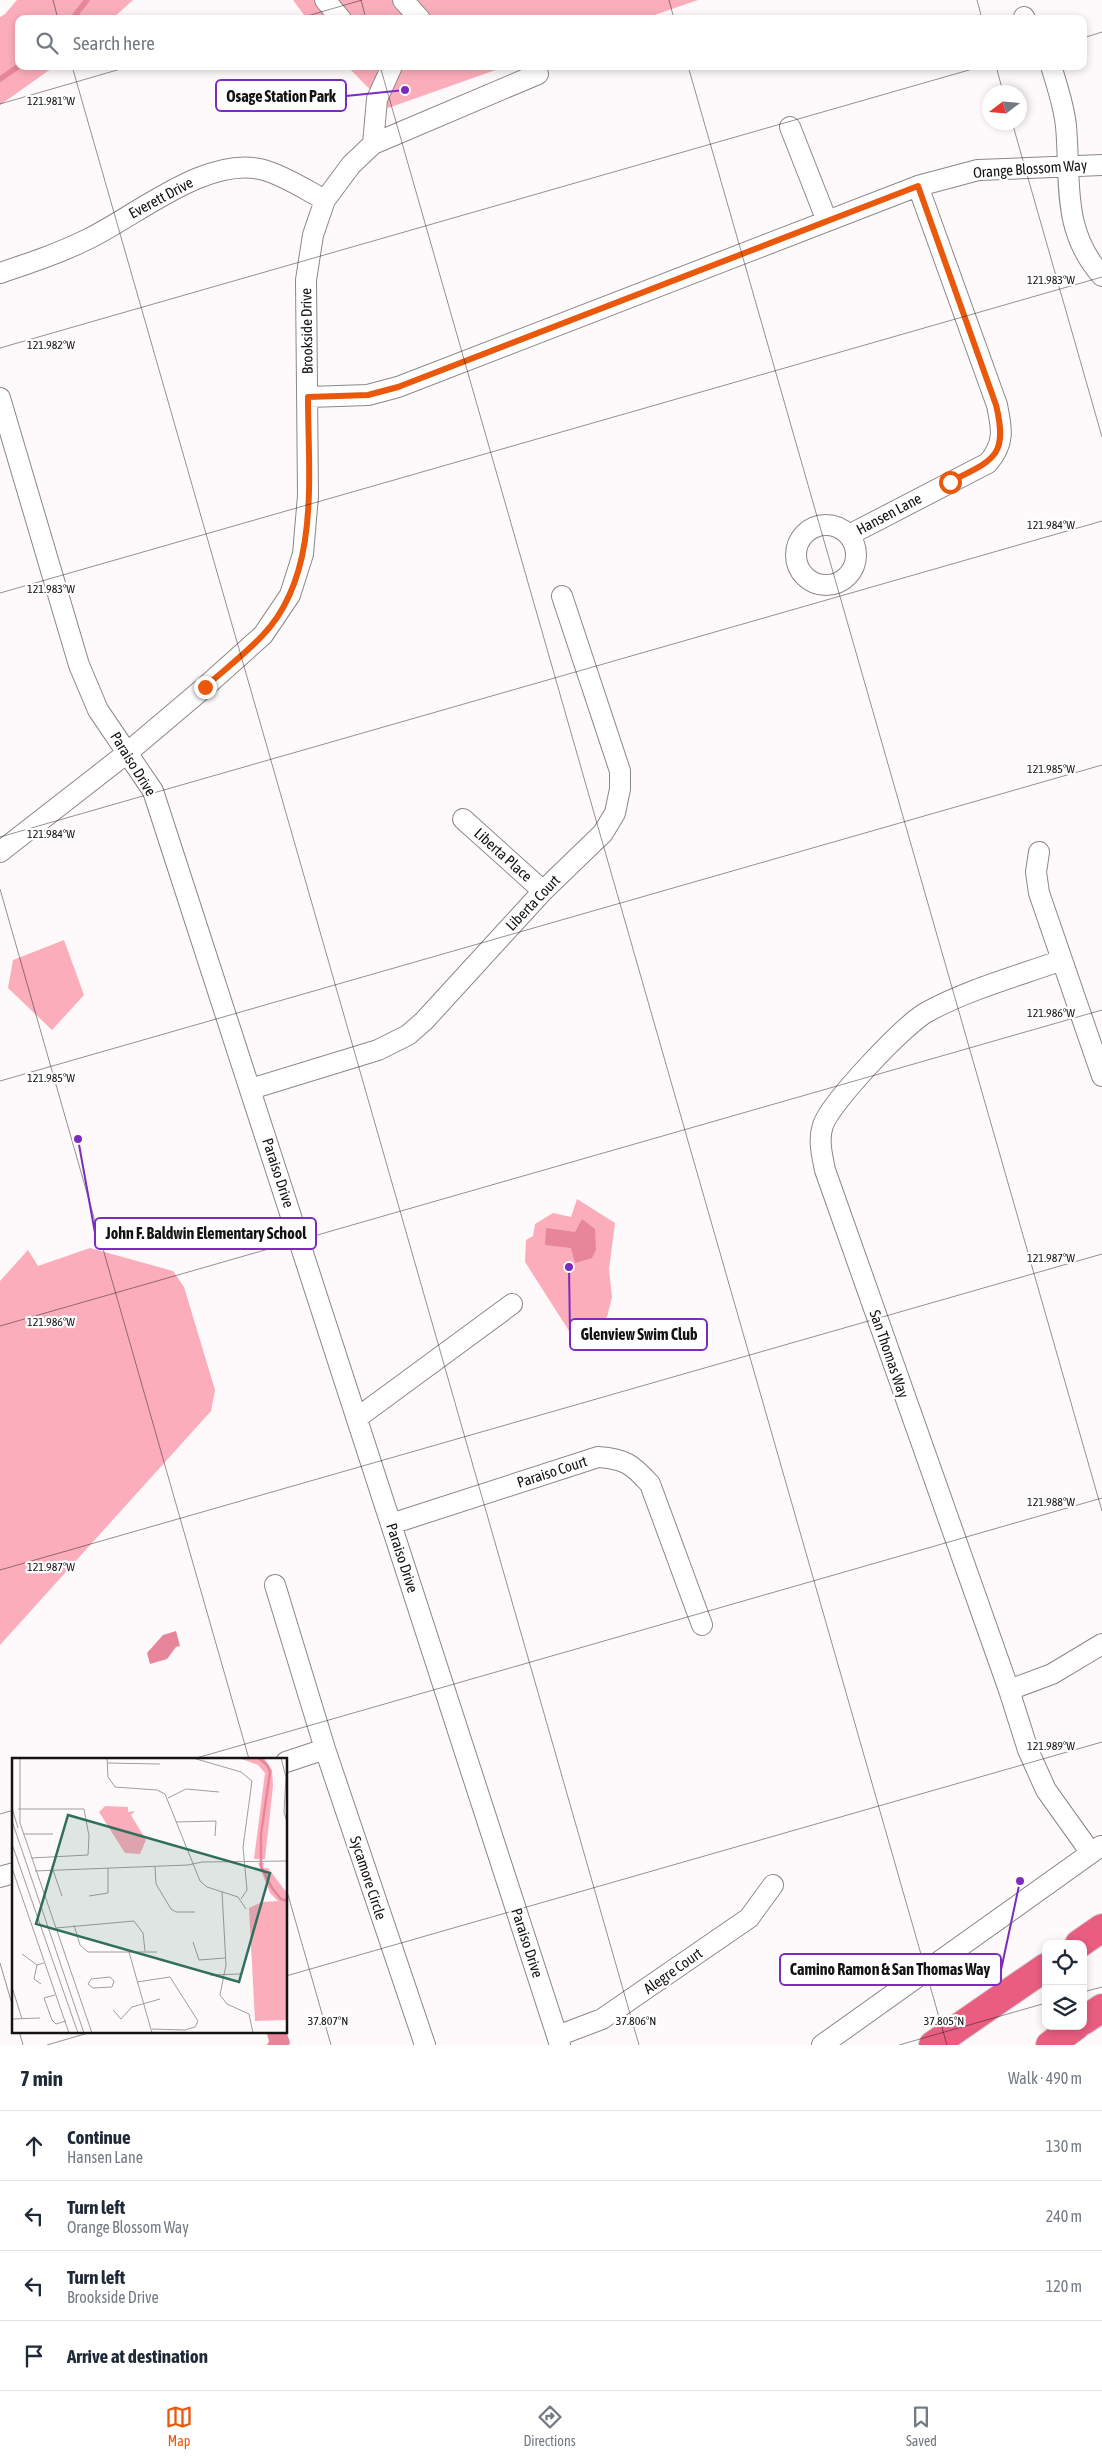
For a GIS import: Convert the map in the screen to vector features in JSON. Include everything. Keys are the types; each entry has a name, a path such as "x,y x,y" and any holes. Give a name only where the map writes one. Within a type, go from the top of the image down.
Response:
{"highway":[{"path":"1086,1940 1102,1928"},
{"path":"933,2045 1042,1970"},
{"path":"1087,2018 1102,2008"},
{"path":"1050,2045 1071,2030"}],"street":[{"path":"325,0 338,15"},
{"path":"403,0 416,15"},
{"path":"377,70 382,89"},
{"path":"373,144 377,99 390,70"},
{"path":"1052,70 1066,125 1068,201 1077,232 1092,265 1102,276"},
{"name":"Brookside Drive","path":"0,852 128,753 263,636 290,595 304,544 308,496 306,280 314,235 326,200 351,165 373,144 401,130 538,74"},
{"path":"790,127 827,221"},
{"name":"Orange Blossom Way","path":"308,397 368,395 398,387 918,186 978,170 1102,165"},
{"name":"Everett Drive","path":"0,273 46,258 90,238 192,180 227,168 263,170 326,200"},
{"name":"Hansen Lane","path":"849,535 988,462 997,452 1002,430 996,405 918,186"},
{"name":"Paraiso Drive","path":"0,398 79,666 98,710 153,791 559,2041"},
{"name":"Liberta Court","path":"251,1089 378,1050 408,1035 424,1021 543,891 603,833 615,813 620,789 620,771 562,596"},
{"name":"Liberta Place","path":"463,819 543,891"},
{"path":"1040,852 1036,872 1039,893 1102,1076"},
{"name":"San Thomas Way","path":"1062,960 957,998 927,1012 907,1025 834,1105 823,1125 820,1146 825,1170 904,1399 1009,1690 1028,1750 1046,1790 1096,1849"},
{"path":"357,1418 512,1304"},
{"name":"Paraiso Court","path":"391,1524 598,1457 620,1458 635,1468 650,1484 702,1625"},
{"name":"Sycamore Circle","path":"275,1585 325,1749 425,2045"},
{"path":"1009,1690 1052,1674 1102,1644"},
{"path":"288,1761 325,1749"},
{"path":"822,2045 1096,1849"},
{"name":"Alegre Court","path":"559,2041 602,2019 749,1918 773,1885"}],"shaded area":[{"path":"17,0 133,0 116,15 15,15 15,70 49,70 0,105 0,17"},
{"path":"293,0 698,0 655,15 304,15"},
{"path":"351,70 496,70 388,108"},
{"path":"64,940 84,995 52,1030 8,988 13,960"},
{"path":"577,1199 615,1223 609,1269 612,1297 607,1317 573,1337 525,1262 526,1240 533,1236 535,1224 553,1213 571,1217"},
{"path":"582,1219 595,1229 596,1250 592,1258 575,1263 571,1248 545,1245 546,1228 575,1232"},
{"path":"90,1248 173,1271 184,1287 215,1390 211,1411 0,1645 0,1281 28,1250 38,1266"},
{"path":"176,1631 180,1646 176,1647 167,1659 150,1664 147,1653 163,1635"},
{"path":"286,2032 290,2042 289,2045 267,2045 269,2041 267,2034"}],"waterway":[{"path":"75,15 87,0"},
{"path":"0,79 15,69"}],"place":[{"name":"Osage Station Park","path":"405,90"},
{"name":"John F. Baldwin Elementary School","path":"78,1139"},
{"name":"Glenview Swim Club","path":"569,1267"},
{"name":"Camino Ramon & San Thomas Way","path":"1020,1881"}],"route":[{"path":"205,687 263,636 290,595 303,554 308,496 308,397 368,395 398,387 918,186 996,405 1002,430 997,452 988,462 950,482"}]}
